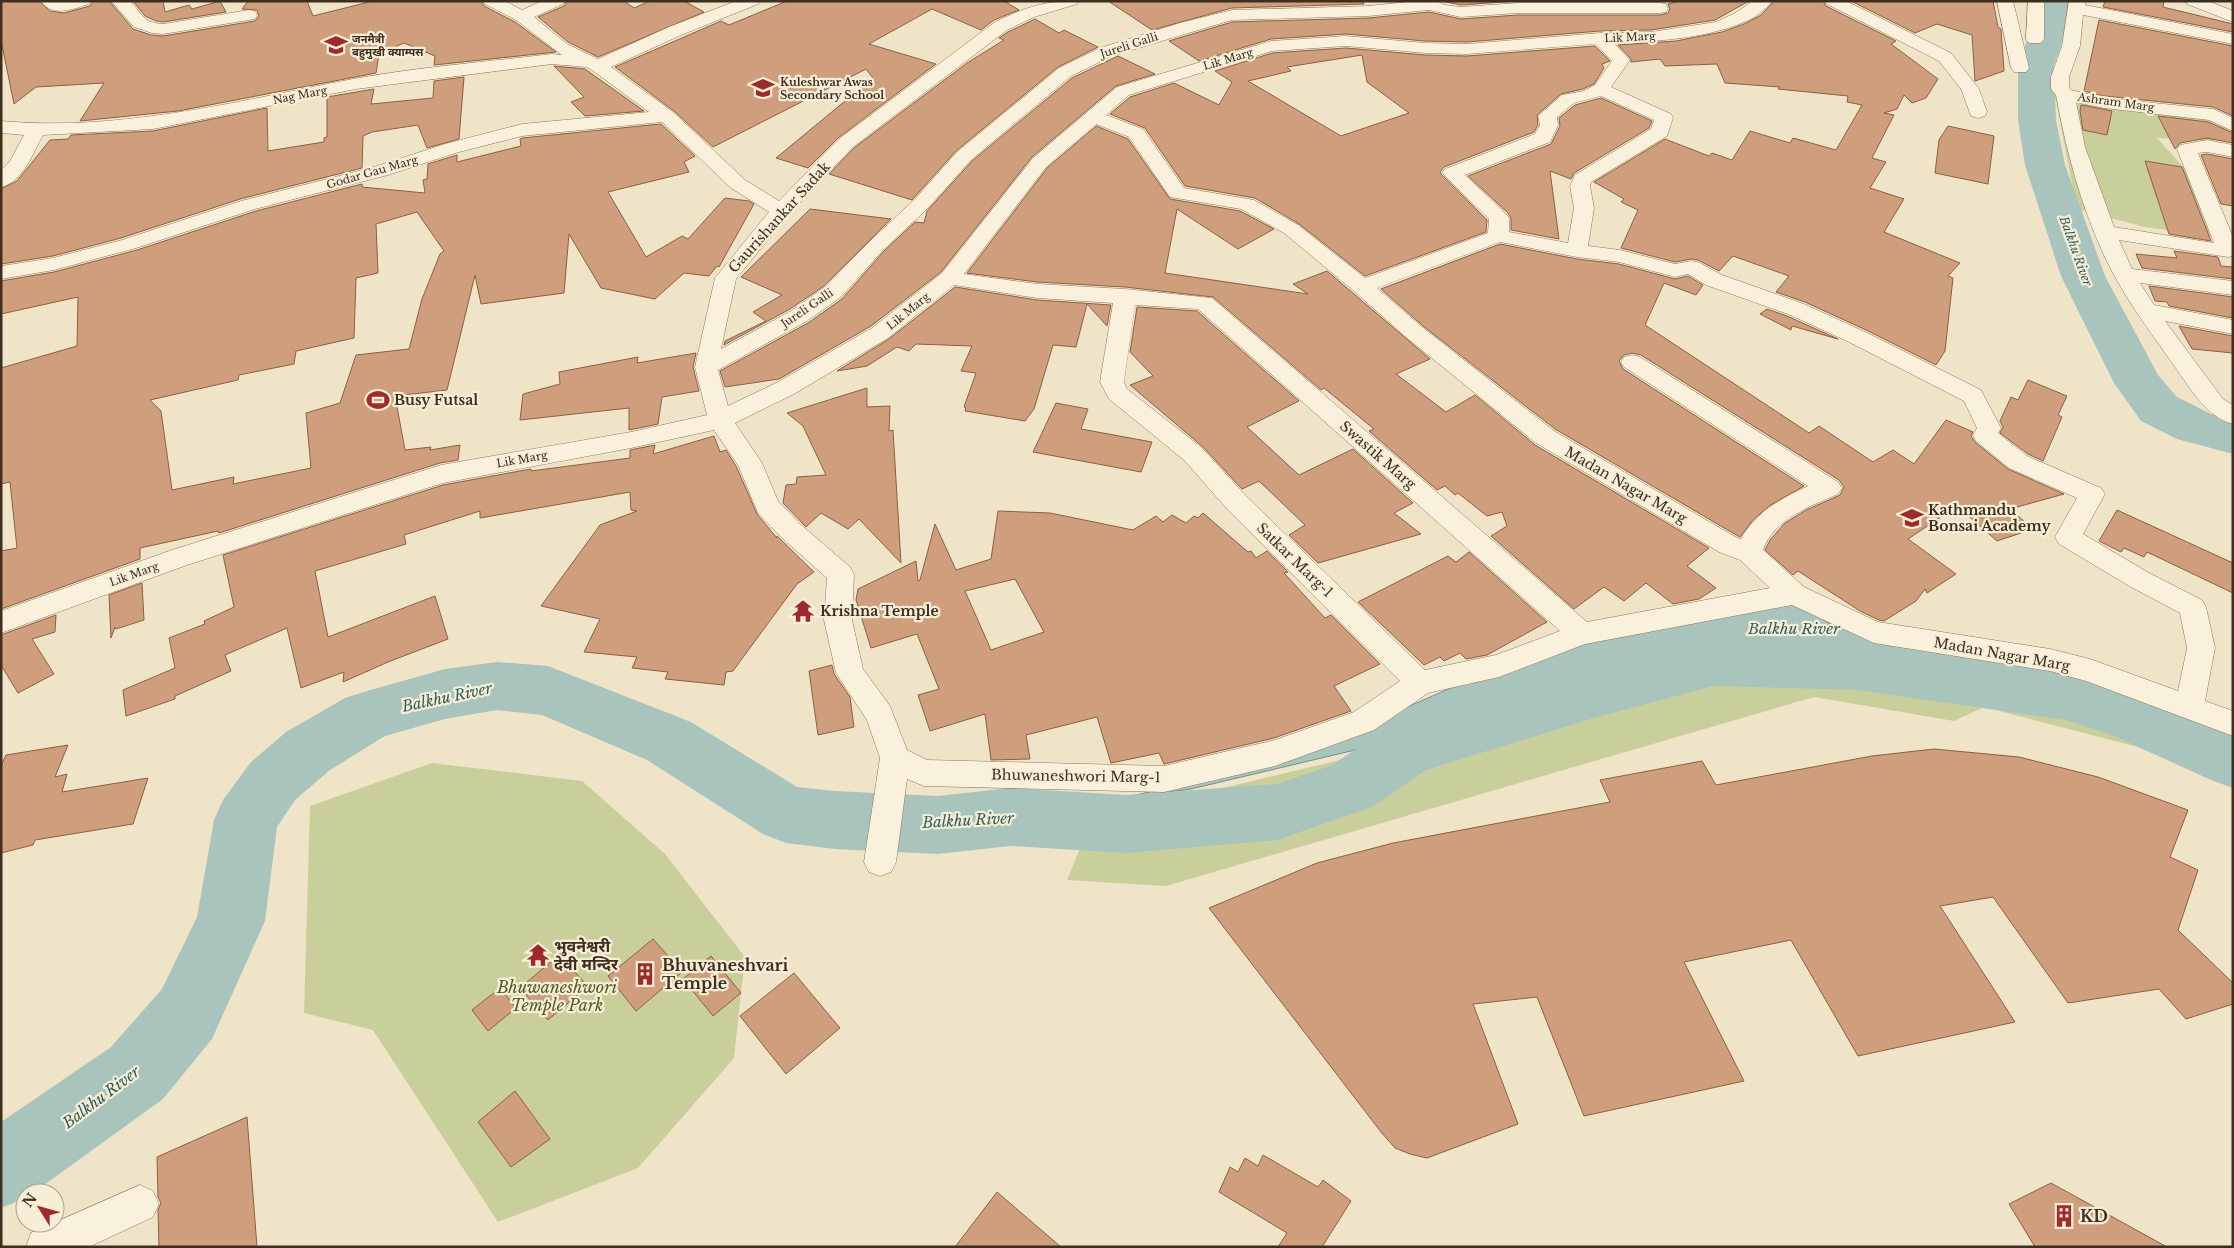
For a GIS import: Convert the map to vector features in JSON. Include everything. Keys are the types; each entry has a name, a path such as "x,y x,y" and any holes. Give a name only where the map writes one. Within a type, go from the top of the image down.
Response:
{"street":[{"path":"49,1 61,8 84,1"},
{"path":"119,1 142,27 148,29 163,29 249,15"},
{"path":"492,1 522,16 561,48 598,66 666,116 738,184 781,211"},
{"path":"522,16 557,1"},
{"path":"598,66 675,31 752,1"},
{"name":"Gaurishankar Sadak","path":"880,862 895,758 880,715 850,673 838,620 841,574 791,531 767,506 750,463 720,420 706,366 726,278 781,211 846,143 1001,26 1028,14 1071,1"},
{"name":"Lik Marg","path":"1,622 178,558 441,474 632,440 720,420 786,388 880,333 950,278 1040,162 1123,91 1271,46 1346,41 1425,48 1467,49 1600,38 1650,38 1720,26 1741,17 1764,1"},
{"path":"1833,1 1945,56 1956,69 1976,100 1978,112"},
{"path":"2005,1 2020,68"},
{"path":"2011,25 2035,34 2036,1"},
{"path":"2193,1 2233,17"},
{"name":"Jureli Galli","path":"706,366 799,316 833,292 876,246 921,204 964,156 1065,72 1106,52 1232,15 1368,11 1431,5 1439,10 1481,11 1516,8 1658,5 1694,30"},
{"path":"2077,5 2233,39"},
{"name":"Ashram Marg","path":"2077,5 2071,46 2060,77 2060,89 2064,94 2104,102 2213,115 2233,124"},
{"path":"1498,236 1499,218 1452,173 1543,138 1549,125 1547,116 1568,99 1589,95 1601,89 1621,60 1600,38"},
{"name":"Nag Marg","path":"1,128 36,130 153,123 356,84 552,59 598,66"},
{"path":"1577,251 1584,208 1580,186 1582,179 1660,132 1664,118 1623,101 1601,89"},
{"path":"2064,94 2075,146 2105,232 2124,274 2146,311 2215,405 2233,416"},
{"name":"Godar Gau Marg","path":"1,273 54,264 129,244 248,206 381,171 452,148 522,130 666,116"},
{"name":"Madan Nagar Marg","path":"1094,117 1136,133 1177,193 1247,204 1291,229 1362,286 1414,332 1545,437 1728,545 1749,553 1794,594 1869,629 2050,660 2090,670 2190,701 2233,724"},
{"path":"1,181 18,164 36,130"},
{"path":"2230,252 2187,149 2207,146 2233,151"},
{"path":"2105,232 2230,252"},
{"path":"1362,286 1498,236 1577,251 1620,256 1675,271 1691,267 1714,280 1796,309 1857,337 1973,396 1989,428 1985,435 1994,444 2018,462 2092,494 2068,536 2140,580 2192,607 2200,648 2190,701"},
{"path":"2124,274 2233,288"},
{"name":"Swastik Marg","path":"950,278 1037,291 1204,303 1582,634"},
{"name":"Satkar Marg-1","path":"1125,296 1112,382 1117,393 1193,454 1237,503 1420,682"},
{"path":"2146,311 2233,327"},
{"path":"1632,362 1829,488 1799,500 1765,524 1752,540 1749,553"},
{"path":"1420,682 1499,666 1582,634 1794,594"},
{"name":"Bhuwaneshwori Marg-1","path":"895,758 924,773 1164,779 1274,753 1364,720 1420,682"},
{"path":"45,1247 140,1204"}],"green space":[{"path":"2055,96 2118,107 2195,116 2233,128 2233,139 2211,141 2157,138 2195,180 2219,237 2145,227 2077,209"},
{"path":"1869,653 1915,657 1972,670 2086,687 2143,709 2233,749 2233,785 2157,752 1984,707 1954,721 1814,697 1166,886 1067,880 1083,841 1111,807 1182,798 1344,759 1613,682 1727,656 1792,658"},
{"name":"Bhuwaneshwori Temple Park","path":"432,763 582,781 665,854 745,957 734,1058 638,1168 498,1222 373,1030 304,1013 310,806"}],"water":[{"name":"Balkhu River","path":"1803,605 1833,626 1887,631 2085,679 1874,646 1796,651 1732,649 1619,675 1527,699 1351,751 1191,789 1120,799 1246,768 1334,739 1469,680 1615,634 1765,606"},
{"path":"2095,681 2233,715 2233,739 2147,701"}],"building":[{"path":"1,1 39,1 50,11 64,13 90,6 93,1 109,1 133,29 151,35 163,36 255,21 259,16 257,10 242,9 248,1 307,1 313,16 373,1 481,1 484,6 515,22 556,52 434,65 435,56 404,43 379,54 376,73 178,111 80,121 104,83 36,87 14,104 1,40"},
{"path":"133,1 163,1 165,12 189,5 192,9 220,1 226,12 163,22 145,16"},
{"path":"567,1 624,1 634,8 650,1 684,1 704,12 598,57 568,42 538,17 564,6"},
{"path":"787,1 1004,1 1019,10 994,20 981,30 932,9 869,44 936,64 838,138 808,168 776,158 873,78 866,69 713,147 674,111 615,67 721,21 729,25"},
{"path":"1108,1 1362,1 1364,4 1232,8 1152,30"},
{"path":"1441,1 1516,1 1461,5"},
{"path":"1680,1 1749,1 1715,20 1651,30 1600,31 1467,42 1425,41 1346,34 1271,39 1199,61 1169,41 1232,22 1368,18 1429,12 1461,19 1518,15 1660,15 1668,13 1670,9 1668,4"},
{"path":"1774,1 1823,1 1826,6 1896,41 1891,44 1938,79 1926,98 1912,103 1904,95 1897,109 1884,113 1894,115 1872,158 1886,162 1870,188 1904,199 1884,232 1960,263 1948,276 1953,278 1945,351 1936,365 1805,302 1776,292 1789,276 1733,256 1719,271 1698,260 1691,259 1675,262 1621,248 1638,210 1621,202 1624,199 1594,182 1665,139 1709,156 1712,153 1732,160 1750,131 1790,143 1793,138 1836,150 1862,105 1847,102 1848,96 1778,89 1780,87 1725,83 1717,64 1665,66 1660,59 1631,62 1631,59 1618,45 1676,41 1722,32 1761,15"},
{"path":"1851,1 1993,1 1998,27 2001,29 2004,71 1975,81 1972,35 1937,24 1915,33"},
{"path":"2105,1 2164,1 2163,7 2233,24 2233,32 2103,7"},
{"path":"1035,19 1059,33 1064,30 1098,47 1058,67 956,151 912,200 829,174 854,148 967,63 1004,40 999,38"},
{"path":"2099,20 2233,46 2233,116 2213,107 2104,96 2084,91"},
{"path":"1595,46 1610,61 1602,64 1604,68 1594,84 1583,89 1561,94 1537,115 1538,125 1534,132 1444,167 1440,172 1487,220 1486,232 1365,276 1299,224 1255,198 1185,186 1145,128 1110,114 1130,97 1174,83 1219,105 1232,82 1215,71 1272,53 1346,48 1425,55 1467,56","holes":["1362,55 1367,82 1409,113 1341,136 1248,81 1291,71 1287,67"]},
{"path":"1118,56 1155,74 1116,86 1032,157 941,272 871,326 779,379 725,387 720,371 808,323 842,299 884,251 915,222 924,223 927,211 972,161 1072,78"},
{"path":"554,66 585,69 644,111 585,116 571,102 584,97"},
{"path":"464,77 459,139 427,148 418,125 372,132 363,136 362,168 240,199 121,238 53,256 1,264 1,189 17,181 50,140 68,139 71,135 153,131 267,108 268,151 324,142 324,138 327,137 327,97 374,89 371,104 433,98 434,81"},
{"path":"1601,98 1652,121 1649,128 1574,173 1571,179 1550,171 1559,239 1511,230 1511,218 1508,213 1468,176 1551,144 1560,126 1559,118 1575,105"},
{"path":"2081,105 2112,111 2107,135 2083,130"},
{"path":"2158,116 2208,122 2233,133 2233,143 2207,138 2180,143 2175,149"},
{"path":"661,124 695,156 684,162 689,172 608,192 646,257 682,236 688,239 725,198 749,201 754,204 719,267 717,266 709,276 684,273 655,299 601,288 569,234 564,293 481,304 475,275 447,390 395,396 405,450 431,447 430,450 460,445 458,460 440,463 219,533 218,531 140,548 140,559 1,609 1,551 17,548 10,482 1,484 1,368 77,346 78,297 1,314 1,281 54,272 137,250 256,211 362,184 362,187 425,193 423,180 427,179 428,164 457,155 457,162 521,146 520,139","holes":["417,212 444,251 440,254 422,299 409,349 356,355 340,403 306,413 311,468 233,484 234,477 172,490 161,411 150,400 238,380 239,375 294,364 296,351 354,338 356,278 378,273 376,224"]},
{"path":"1096,126 1128,139 1170,199 1240,211 1274,229 1238,249 1177,209 1165,273 1308,294 1293,284 1327,271 1430,359 1396,374 1446,412 1475,395 1535,445 1709,548 1687,566 1716,588 1699,599 1673,604 1646,583 1624,601 1604,587 1574,609 1491,536 1507,526 1502,512 1487,516 1458,493 1455,495 1445,486 1437,490 1369,431 1374,429 1324,388 1321,390 1213,297 1125,287 1037,282 967,273 1048,167"},
{"path":"1948,126 1994,136 1988,184 1935,173 1939,140"},
{"path":"2207,154 2233,159 2233,206 2221,204 2201,155"},
{"path":"2145,161 2182,167 2211,241 2169,234"},
{"path":"810,209 891,219 824,286 790,309 724,345 725,341 766,321 753,312 782,295 741,277"},
{"path":"1500,244 1577,259 1619,264 1675,279 1688,276 1703,285 1696,295 1664,283 1645,325 1809,433 1819,426 1873,462 1893,450 1914,464 1946,420 1973,432 1971,436 1975,442 2008,469 2064,494 2010,509 2033,529 1997,541 1957,506 1908,539 1956,574 1927,593 1925,589 1916,601 1884,621 1879,620 1860,611 1798,571 1793,575 1765,550 1770,540 1785,523 1806,510 1840,495 1844,487 1839,480 1641,355 1632,353 1624,355 1619,361 1623,369 1804,486 1769,506 1753,520 1740,537 1555,429 1423,326 1381,289"},
{"path":"2174,251 2218,257 2221,266 2233,267 2233,279 2142,268 2136,254 2177,258"},
{"path":"2149,286 2233,297 2233,318 2169,306 2167,302 2155,301"},
{"path":"955,287 1037,300 1111,305 1107,326 1087,304 1076,347 1053,345 1034,409 1025,421 965,411 966,408 964,407 976,373 961,371 972,346 916,344 909,351 897,347 867,366 837,371 889,339"},
{"path":"1137,307 1197,311 1299,401 1247,427 1299,475 1353,449 1413,503 1394,513 1421,534 1318,563 1289,535 1305,525 1259,481 1242,489 1203,447 1130,385 1153,376 1130,352"},
{"path":"1767,309 1838,339 1792,326 1791,330 1760,314"},
{"path":"2179,326 2233,336 2233,353 2192,349"},
{"path":"696,353 693,367 699,391 662,397 658,424 629,430 629,408 520,420 523,394 560,384 559,372 638,357 637,363"},
{"path":"2028,380 2067,396 2058,415 2062,417 2043,461 2028,454 2000,433 2003,427 2000,421 2011,397 2018,400"},
{"path":"867,388 867,407 890,406 889,431 893,430 901,563 859,519 848,529 821,513 806,527 783,503 786,485 796,484 797,477 826,475 803,426 787,413"},
{"path":"1056,403 1088,409 1081,429 1152,442 1141,472 1033,452"},
{"path":"714,436 720,452 726,450 736,466 757,514 777,538 777,536 814,572 797,584 733,671 726,672 724,685 665,679 668,672 632,668 637,657 584,652 600,619 541,606 600,525 637,511 631,510 630,492 480,518 480,511 404,535 406,544 315,571 328,637 435,596 448,639 343,682 344,672 301,688 287,628 225,655 231,671 175,696 175,699 126,716 123,690 175,668 169,638 205,624 204,621 234,607 223,555 443,485 531,469 531,471 630,458 630,450 655,445 653,454"},
{"path":"2117,510 2233,563 2233,593 2147,552 2144,557 2124,548 2121,552 2099,541"},
{"path":"998,511 1050,513 1133,530 1156,516 1163,522 1172,515 1186,523 1194,516 1198,518 1203,513 1248,552 1251,551 1256,558 1267,551 1288,572 1284,573 1325,618 1331,615 1380,664 1334,686 1351,711 1274,738 1164,764 1159,753 1111,763 1097,717 1026,735 1030,759 991,760 985,714 930,731 918,695 939,689 917,634 871,648 856,600 858,589 916,561 918,581 920,580 935,524 956,570 991,559","holes":["1015,579 1044,632 991,650 965,591"]},
{"path":"1469,552 1547,622 1487,655 1466,659 1460,653 1444,661 1440,657 1424,665 1358,602 1448,556 1456,562"},
{"path":"142,583 144,620 116,629 115,627 111,638 109,595"},
{"path":"56,615 55,632 32,639 54,674 18,693 1,665 1,635"},
{"path":"832,665 834,674 850,697 854,727 818,735 809,671"},
{"path":"68,745 55,777 67,774 62,792 148,778 133,824 35,840 33,845 1,853 1,766 6,755"},
{"path":"1934,749 2019,757 2098,777 2188,810 2170,857 2198,870 2178,930 2233,983 2233,1004 2186,1019 2159,989 2068,1003 1993,897 1940,906 2015,1022 1858,1056 1791,940 1684,962 1744,1081 1584,1116 1537,997 1473,1004 1518,1124 1427,1158 1395,1148 1381,1132 1209,908 1317,863 1393,843 1610,802 1600,780 1702,761 1716,785 1872,756"},
{"name":"Bhuvaneshvari Temple","path":"653,939 682,972 636,1011 608,976"},
{"path":"559,955 588,986 548,1020 520,988"},
{"path":"711,956 741,993 713,1016 683,979"},
{"path":"794,973 840,1028 786,1074 740,1016"},
{"path":"500,988 516,1008 488,1031 472,1010"},
{"path":"515,1091 550,1139 511,1167 478,1122"},
{"path":"247,1117 257,1247 159,1247 158,1210 161,1203 158,1197 157,1157"},
{"path":"1263,1155 1318,1187 1323,1180 1351,1201 1322,1247 1278,1247 1287,1233 1219,1192 1230,1167 1238,1172 1245,1158 1258,1166"},
{"name":"KD","path":"2051,1183 2167,1247 2035,1247 2009,1204"},
{"path":"997,1192 1061,1247 955,1247"}],"waterway":[{"name":"Balkhu River","path":"2055,1 2048,33 2036,65 2037,120 2045,165 2083,276 2138,383 2159,409 2195,427 2233,437"},
{"name":"Balkhu River","path":"1,1169 137,1073 187,1014 231,921 246,820 273,781 308,751 367,716 445,694 497,686 548,691 669,741 786,814 835,820 938,825 1010,817 1126,824 1277,812 1350,787 1406,750 1594,693 1713,662 1858,666 2066,695 2131,716 2233,761"}],"place":[{"name":"जनमैत्री बहुमुखी क्याम्पस","path":"336,45"},
{"name":"Kuleshwar Awas Secondary School","path":"763,88"},
{"name":"Busy Futsal","path":"378,400"},
{"name":"Kathmandu Bonsai Academy","path":"1912,518"},
{"name":"Krishna Temple","path":"803,611"},
{"name":"भुवनेश्वरी देवी मन्दिर","path":"538,955"},
{"name":"Bhuvaneshvari Temple","path":"645,974"},
{"name":"KD","path":"2064,1216"}]}
